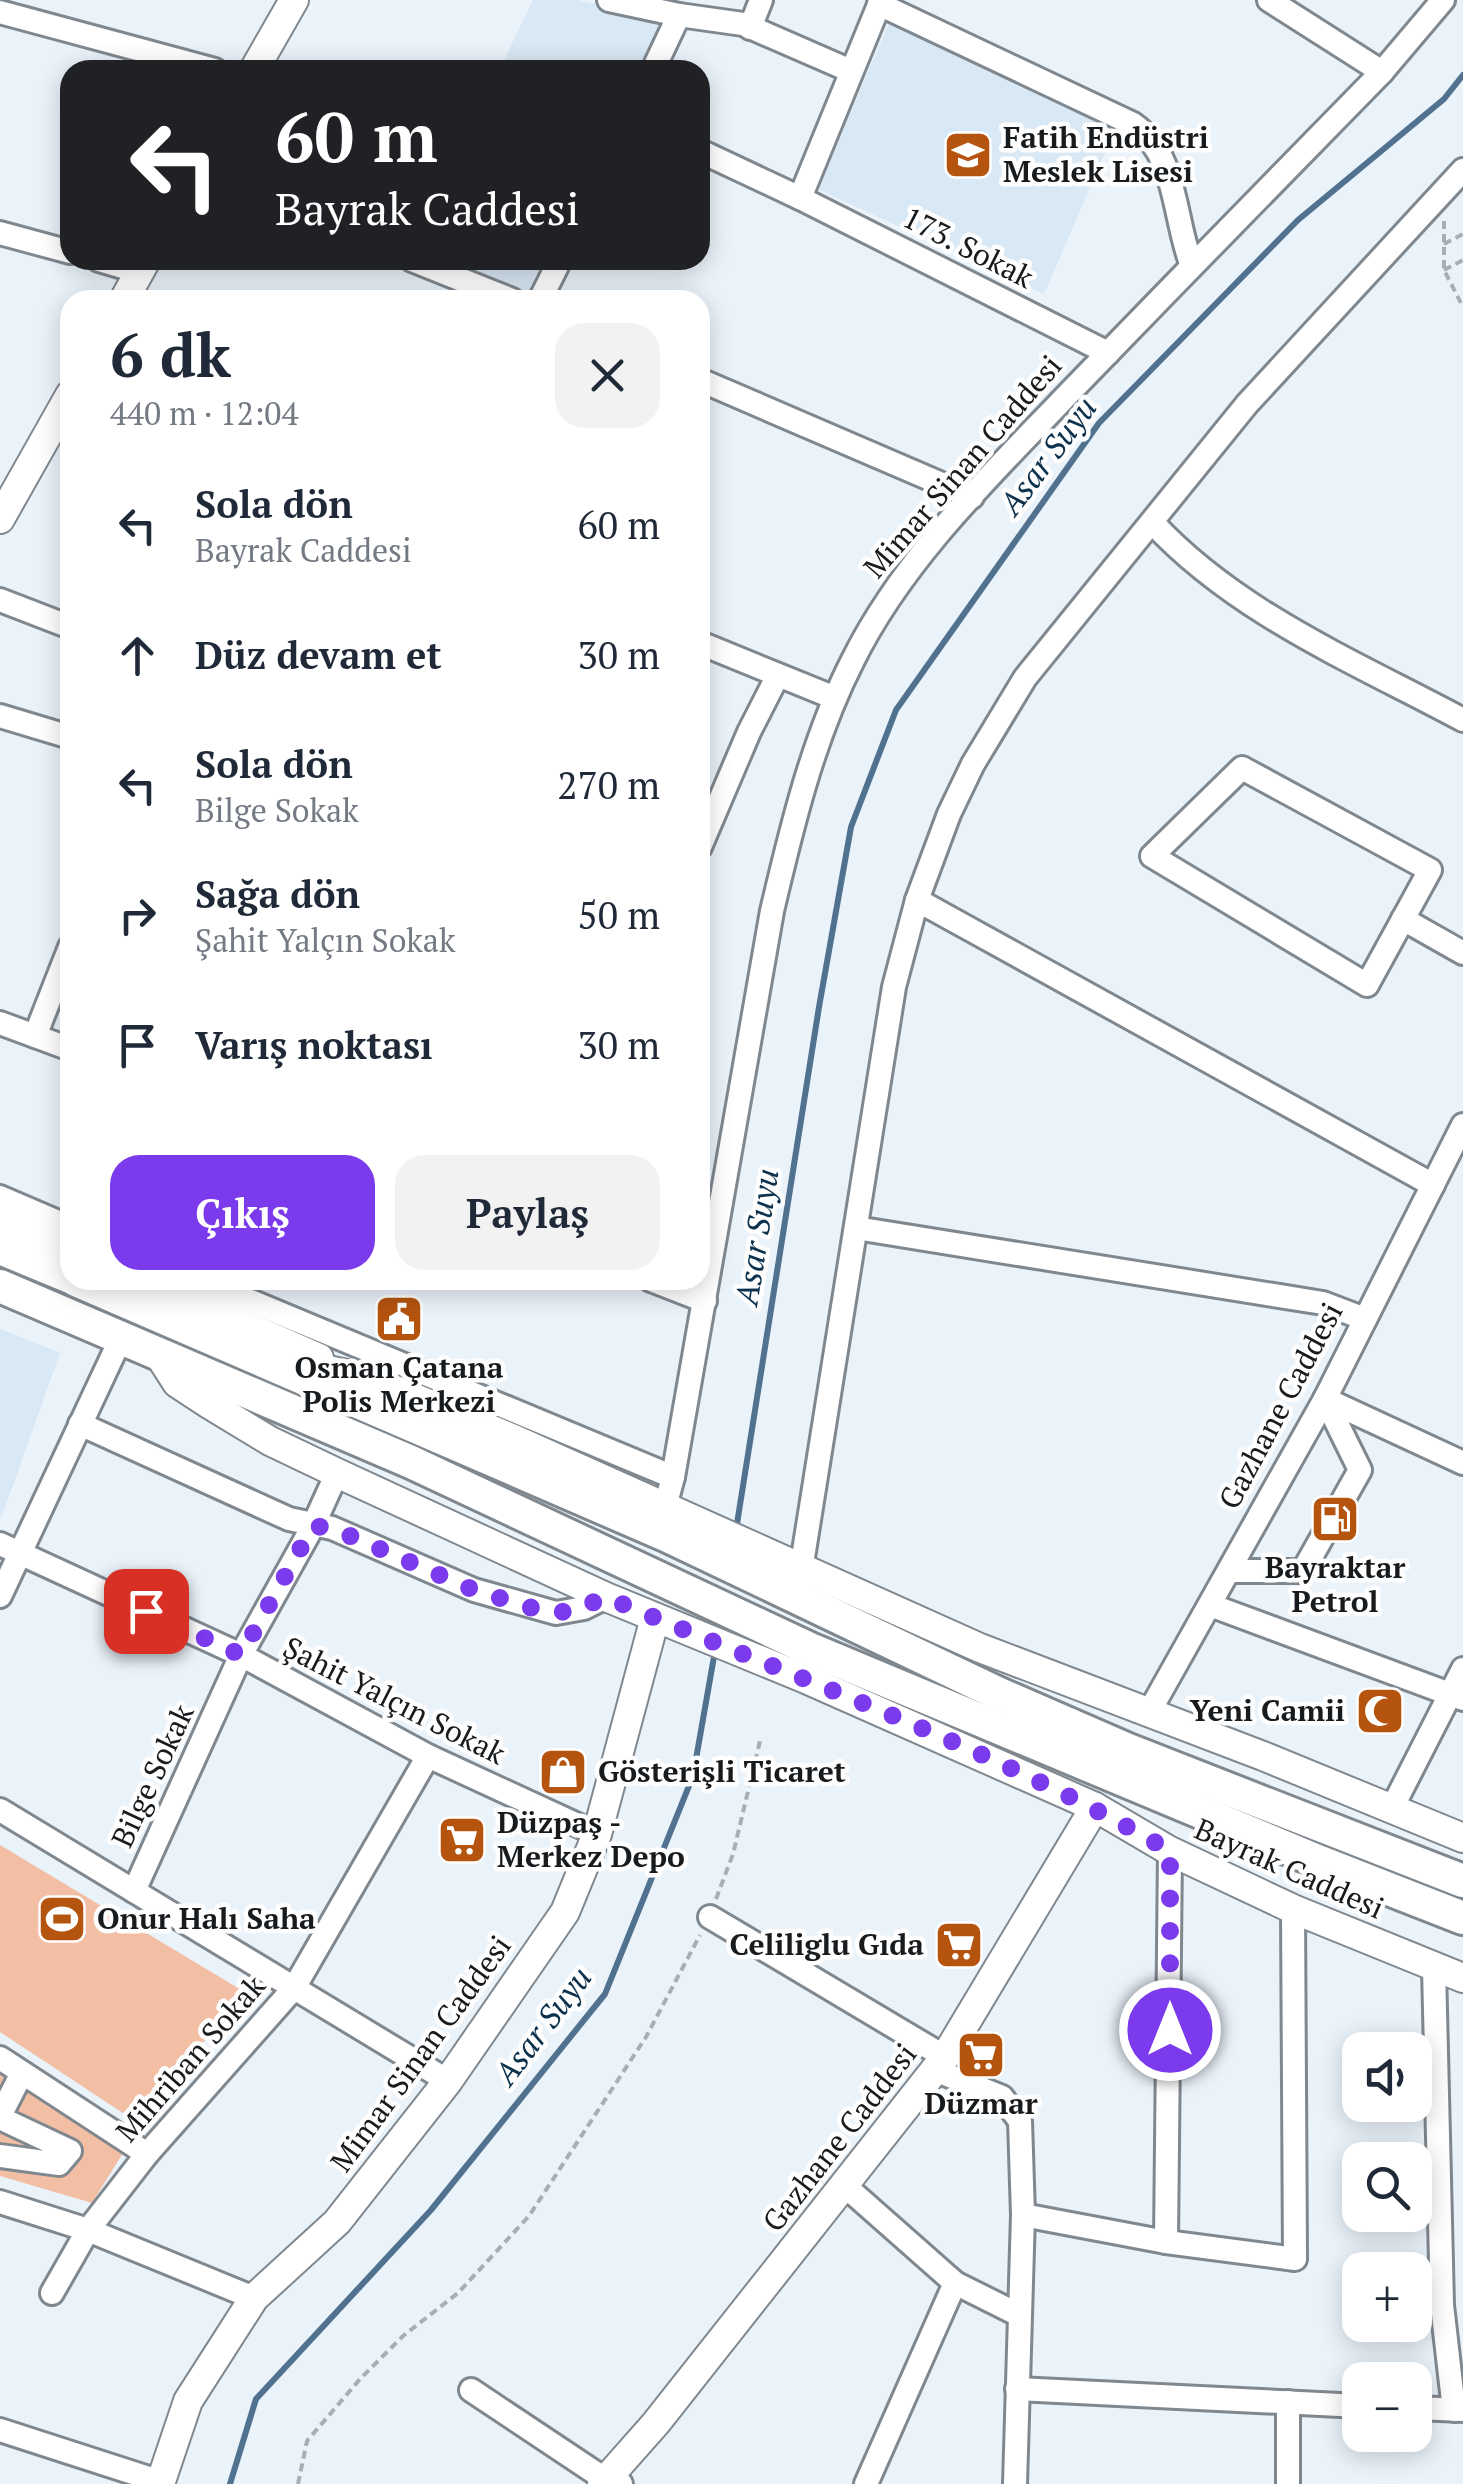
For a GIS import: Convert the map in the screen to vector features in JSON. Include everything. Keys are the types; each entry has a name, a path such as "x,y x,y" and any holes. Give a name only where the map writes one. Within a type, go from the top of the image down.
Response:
{"highway":[{"path":"0,1248 60,1273"},
{"path":"0,1286 411,1462 659,1578 808,1664 1463,1918"},
{"path":"99,1290 671,1519 820,1606 997,1693 1128,1750 1463,1881"}],"main road":[{"path":"260,60 294,0"},
{"path":"0,519 60,420"},
{"path":"0,1221 60,1245"},
{"path":"167,1290 379,1374 671,1519 793,1566 980,1648 1463,1838"},
{"name":"Bayrak Caddesi","path":"159,1354 178,1383 270,1441 338,1474 668,1624 808,1664 1095,1807 1170,1851 1293,1909 1463,1978"},
{"path":"254,1355 379,1374"},
{"name":"Mimar Sinan Caddesi","path":"160,2483 188,2401 254,2298 338,2222 448,2080 564,1912 597,1834 668,1624"},
{"name":"Gazhane Caddesi","path":"610,2483 940,2064 1095,1807"}],"street":[{"path":"609,0 750,28 851,71"},
{"path":"750,28 761,0"},
{"path":"1268,0 1382,72"},
{"name":"Mimar Sinan Caddesi","path":"710,1273 772,911 790,832 835,698 854,657 885,604 972,497 1382,72 1442,0"},
{"path":"800,198 880,2 1148,134 1166,164 1182,240 1192,266"},
{"path":"0,12 179,60"},
{"path":"657,60 679,16"},
{"name":"173. Sokak","path":"710,156 1108,352"},
{"path":"793,1566 856,1228 894,986 916,900 949,814 1025,678 1247,404 1463,170"},
{"path":"0,233 60,249"},
{"path":"437,270 487,290"},
{"path":"710,384 972,497"},
{"path":"1152,522 1192,562 1236,597 1463,720"},
{"path":"0,600 60,623"},
{"path":"710,646 835,698"},
{"path":"710,824 778,676"},
{"path":"0,716 60,734"},
{"path":"1242,768 1430,870 1403,920 1367,985 1152,856 1242,768"},
{"path":"916,900 1433,1185"},
{"path":"1403,920 1463,952"},
{"path":"35,1036 60,972"},
{"path":"0,1023 60,1045"},
{"name":"Gazhane Caddesi","path":"1148,1714 1325,1399 1463,1126"},
{"path":"0,1197 60,1222"},
{"path":"856,1228 1323,1303 1365,1320"},
{"path":"219,1290 379,1374 673,1477"},
{"path":"675,1290 705,1302"},
{"name":"Mimar Sinan Caddesi","path":"671,1519 673,1477 707,1290"},
{"path":"0,1596 10,1548 80,1424 120,1338"},
{"path":"1325,1399 1463,1463"},
{"path":"1229,1571 1304,1571 1335,1519 1360,1470 1325,1399"},
{"path":"80,1424 289,1519 332,1528 474,1590 542,1611 570,1612 606,1597"},
{"name":"Bilge Sokak","path":"134,1891 241,1655 338,1474"},
{"name":"Şahit Yalçın Sokak","path":"10,1548 241,1655 428,1756 597,1834"},
{"path":"1210,1605 1457,1697"},
{"path":"1391,1810 1457,1697 1463,1669"},
{"name":"Mihriban Sokak","path":"52,2293 88,2230 147,2154 294,1988 428,1756"},
{"path":"0,1810 448,2080"},
{"path":"1166,2242 1170,1851"},
{"path":"1023,2215 1166,2242 1295,2259 1293,1909"},
{"path":"710,1917 940,2064 1002,2097 1020,2121 1023,2215 1015,2484"},
{"path":"1432,2409 1459,2410 1434,1968"},
{"path":"0,2058 147,2154"},
{"path":"0,2156 59,2164 70,2152 0,2117 22,2073"},
{"path":"844,2185 955,2283 1018,2315"},
{"path":"0,2202 88,2230 254,2298"},
{"path":"866,2484 955,2283"},
{"path":"472,2390 610,2483"},
{"path":"1017,2390 1342,2405"},
{"path":"1288,2402 1288,2484"},
{"path":"0,2430 160,2483"}],"path":[{"path":"1444,214 1444,270 1463,305"},
{"path":"1444,244 1463,234"},
{"path":"1444,270 1463,260"},
{"path":"298,2484 307,2441 402,2336 458,2293 529,2216 646,2037 710,1917 733,1854 761,1737"}],"shaded area":[{"path":"533,0 578,0 664,21 644,60 504,60"},
{"name":"Fatih Endüstri Meslek Lisesi","path":"891,18 1119,121 1044,294 818,189"},
{"path":"472,270 539,270 529,290"},
{"path":"0,1329 60,1353 2,1516 0,1515"},
{"name":"Onur Halı Saha","path":"0,1845 248,1994 132,2119 0,2032"},
{"path":"0,2071 123,2153 92,2203 0,2176"}],"waterway":[{"name":"Asar Suyu","path":"736,1530 851,827 896,710 1099,423 1298,220 1444,99 1463,75"},
{"name":"Asar Suyu","path":"230,2484 256,2399 431,2210 605,1994 693,1776 715,1651"}],"place":[{"name":"Fatih Endüstri Meslek Lisesi","path":"968,155"},
{"name":"Osman Çatana Polis Merkezi","path":"399,1319"},
{"name":"Bayraktar Petrol","path":"1335,1519"},
{"name":"Yeni Camii","path":"1380,1711"},
{"name":"Gösterişli Ticaret","path":"563,1772"},
{"name":"Düzpaş - Merkez Depo","path":"462,1840"},
{"name":"Onur Halı Saha","path":"62,1919"},
{"name":"Celiliglu Gıda","path":"959,1945"},
{"name":"Düzmar","path":"981,2055"}],"route":[{"path":"146,1611 241,1655 313,1526 332,1528 474,1590 542,1611 570,1612 606,1597 806,1679 1095,1807 1170,1851 1170,2030"}]}
